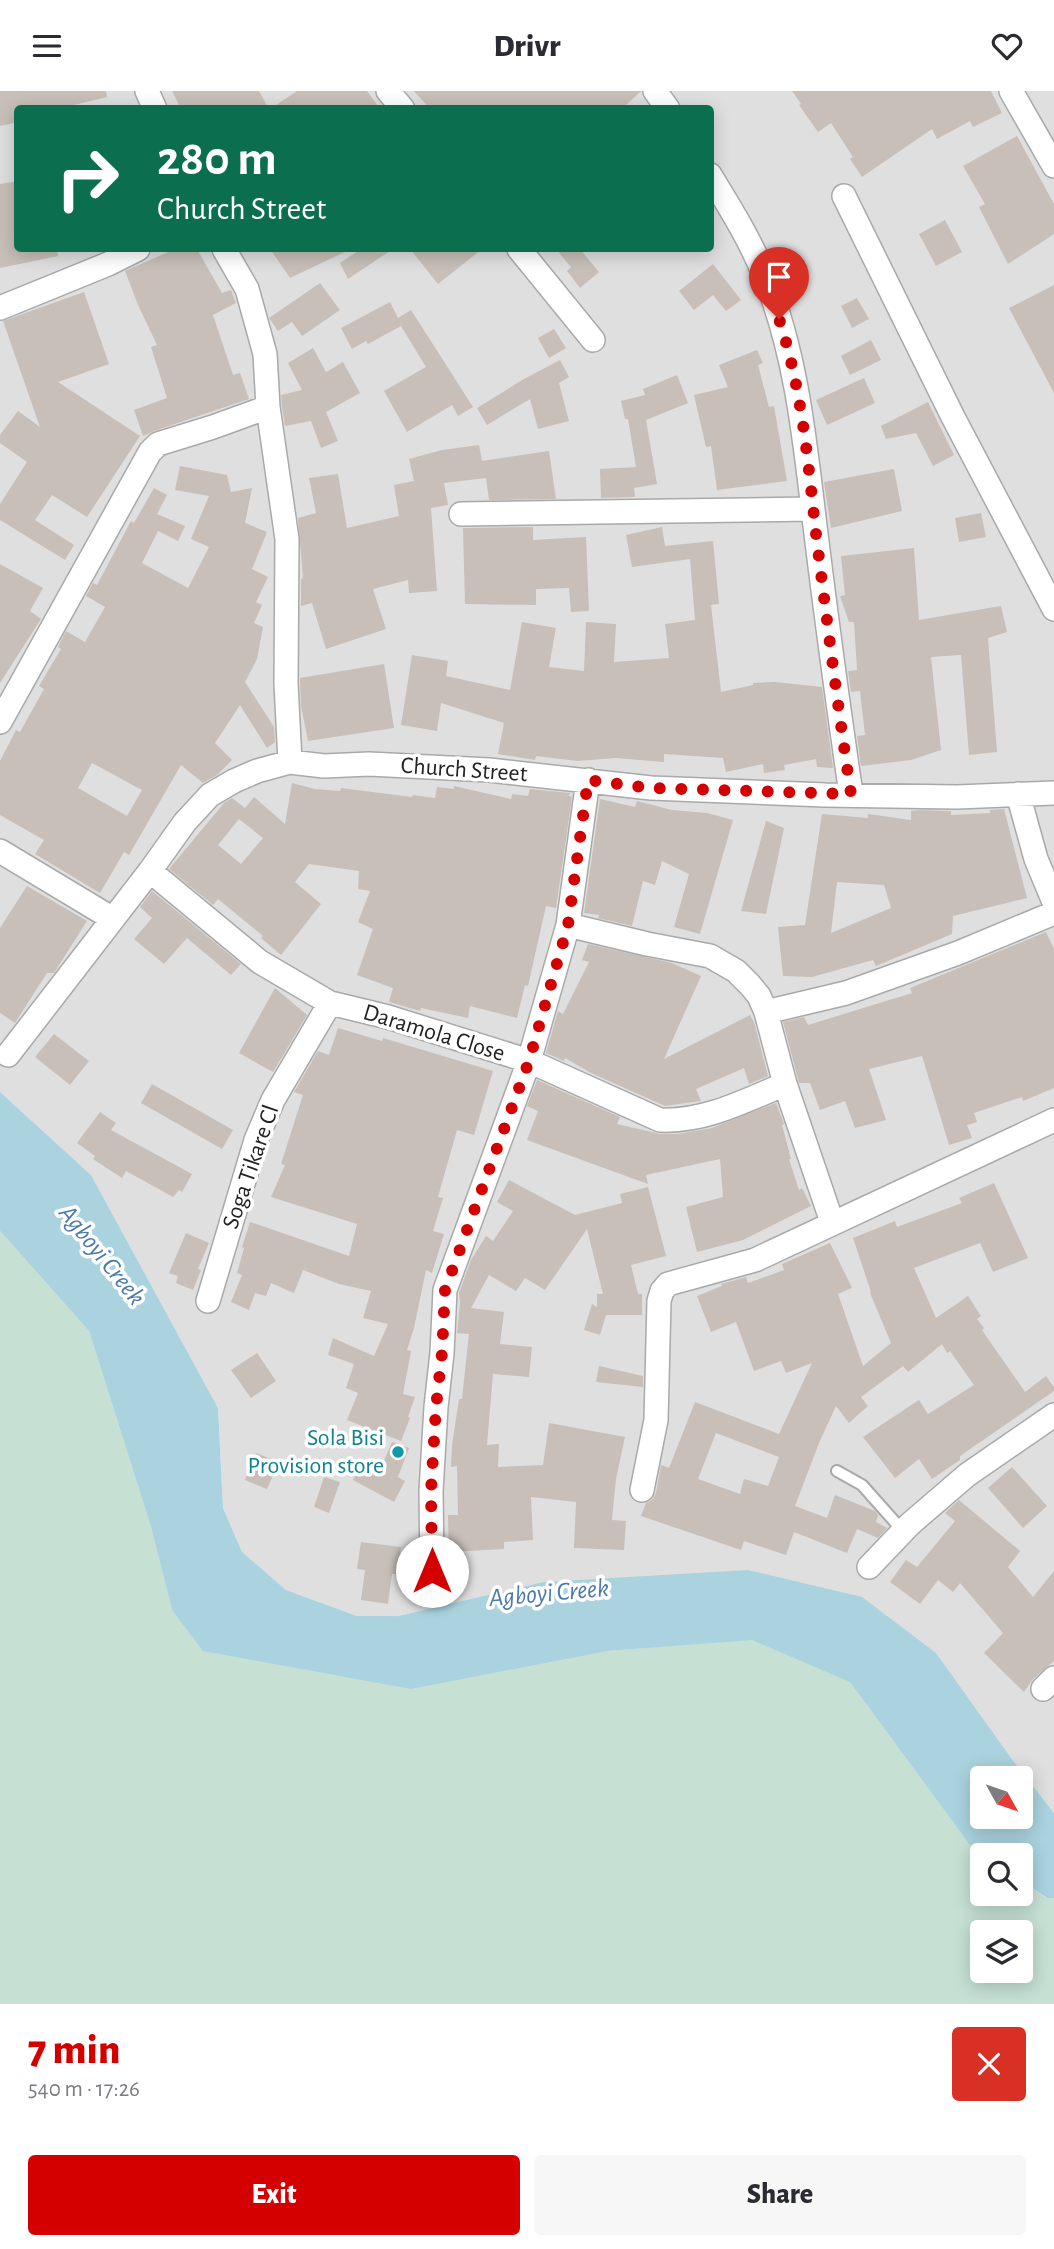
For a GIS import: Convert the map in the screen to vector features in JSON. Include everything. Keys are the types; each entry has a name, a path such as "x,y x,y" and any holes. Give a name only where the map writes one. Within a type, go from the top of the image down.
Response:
{"street":[{"path":"388,91 400,105"},
{"path":"1011,91 1054,166"},
{"path":"714,182 744,232 766,278 786,339 805,440 834,682 851,794"},
{"path":"844,196 953,417 1054,609"},
{"path":"0,308 132,252"},
{"path":"226,252 247,289 265,354 268,408 287,539 285,646 290,762"},
{"path":"521,252 593,341"},
{"path":"0,722 150,452 167,440 268,408"},
{"path":"461,514 813,509"},
{"name":"Church Street","path":"8,1055 185,822 210,795 257,771 290,762 324,766 437,766 651,788 957,797 1054,793"},
{"path":"432,1571 431,1491 445,1290 529,1061 568,925 588,780"},
{"path":"1018,794 1036,859 1054,902"},
{"path":"0,851 113,919"},
{"name":"Daramola Close","path":"150,871 260,962 330,1003 388,1017 529,1061 660,1120 679,1121 704,1116 785,1084"},
{"path":"766,1011 846,993 958,953 1054,913"},
{"path":"568,925 710,956 736,971 759,996 766,1011 785,1084 832,1222"},
{"name":"Soga Tikare Cl","path":"208,1301 256,1140 273,1100 330,1003"},
{"path":"642,1490 656,1420 659,1301 668,1284 755,1260 1054,1120"},
{"path":"869,1567 904,1531 967,1475 1054,1415"}],"lane":[{"path":"837,1471 862,1485 904,1531"}],"shaded area":[{"path":"0,91 1054,91 1054,1813 1033,1786 1033,1766 1017,1766 1011,1758 543,1582 373,1622 286,1590 242,1552 223,1508 218,1408 91,1175 0,1092"}],"green space":[{"path":"0,1231 89,1331 151,1527 172,1610 607,1651 752,1639 850,1682 970,1845 970,1906 1033,1906 1033,1889 1046,1898 1054,1898 1054,2004 0,2004"}],"water":[{"path":"0,1092 91,1175 218,1408 223,1508 242,1552 286,1590 373,1622 543,1582 748,1570 862,1597 936,1653 1017,1766 970,1766 970,1829 1033,1829 1033,1786 1054,1813 1054,1898 1047,1898 1033,1889 1033,1843 969,1844 850,1682 752,1640 607,1651 411,1689 203,1651 172,1610 151,1527 89,1331 0,1231"}],"building":[{"path":"0,91 106,91 107,97 74,105 14,105 14,123 0,126"},
{"path":"172,91 259,91 267,105 179,105"},
{"path":"297,91 367,91 377,105 276,105"},
{"path":"414,91 641,91 626,105 426,105"},
{"path":"792,91 991,91 1002,113 973,127 970,121 937,139 932,129 862,177 850,159 853,157 831,123 818,132"},
{"path":"1017,136 1054,204 1054,234 1008,264 979,207 985,204 963,166"},
{"path":"14,182 14,252 57,252 58,256 0,268 0,184"},
{"path":"945,220 962,252 936,266 919,234"},
{"path":"168,252 199,252 222,293 231,290 236,303 213,315 233,375 240,373 249,399 143,436 134,410 167,398 151,347 157,345 125,271"},
{"path":"272,252 345,252 290,278"},
{"path":"356,252 388,252 348,279 340,263"},
{"path":"412,252 478,252 438,284"},
{"path":"558,252 582,252 599,272 580,288 567,271 571,267"},
{"path":"713,264 741,300 726,311 713,295 694,310 679,291"},
{"path":"320,283 340,310 302,336 292,322 278,331 269,318"},
{"path":"1054,285 1054,393 1009,308"},
{"path":"84,292 109,364 58,382 140,436 87,517 52,495 35,520 74,545 65,560 0,520 0,504 27,462 0,443 0,435 18,411 40,427 3,321"},
{"path":"857,298 869,319 852,328 841,306"},
{"path":"390,302 398,318 411,310 473,407 458,416 452,405 407,432 384,391 426,367 401,326 368,344 366,341 352,349 341,328"},
{"path":"554,329 566,348 549,358 538,338"},
{"path":"871,340 881,360 850,375 841,356"},
{"path":"313,348 326,372 343,362 360,393 326,412 338,441 321,448 311,421 285,426 281,395 302,390 288,363"},
{"path":"757,350 763,363 758,365 769,407 774,406 787,481 717,490 711,446 706,447 694,395 728,387 719,365"},
{"path":"560,360 569,377 559,383 569,421 538,429 530,399 487,425 477,408"},
{"path":"677,375 688,403 646,420 657,484 634,488 635,497 601,498 600,469 636,467 628,419 625,419 621,401 645,395 643,389"},
{"path":"864,378 875,403 827,425 816,400"},
{"path":"928,402 954,455 933,466 916,433 886,439 881,426"},
{"path":"479,445 482,461 549,451 556,499 489,500 486,478 444,483 448,505 431,508 437,591 409,593 408,580 373,589 386,629 326,649 312,603 301,606 303,578 298,518 316,513 309,478 338,474 347,528 399,516 394,485 414,481 409,459 442,450"},
{"path":"180,466 227,475 231,492 252,488 245,523 267,532 252,569 268,577 256,602 262,605 254,623 263,627 257,659 245,682 274,727 275,742 267,748 240,705 215,743 232,760 217,775 203,783 181,765 129,855 124,852 100,893 35,854 44,840 0,815 0,761 16,730 20,732 44,689 39,686 61,649 58,647 66,631 85,642 105,607 86,596 93,583 97,585 131,521 134,523 154,488 167,495 157,514 185,526 178,541 158,531 142,563 188,588 209,547 191,539 209,496 175,490","holes":["92,763 142,790 127,816 78,788"]},
{"path":"894,469 902,511 831,528 824,482"},
{"path":"981,513 986,537 959,542 955,518"},
{"path":"533,527 533,540 586,537 589,611 571,612 569,588 536,589 536,605 465,604 463,528"},
{"path":"662,527 665,546 713,541 719,604 711,605 721,692 753,683 775,682 822,687 833,768 817,767 816,759 784,765 785,770 764,773 763,764 726,772 723,758 664,754 664,762 616,758 577,761 536,756 535,760 498,754 504,723 441,703 437,731 401,725 412,655 448,661 446,676 510,690 522,622 556,628 549,667 584,671 586,622 616,624 614,662 669,658 665,624 695,620 690,559 632,567 626,535"},
{"path":"914,548 919,620 1001,606 1007,632 988,638 997,752 969,755 961,655 931,657 941,750 911,760 861,766 857,736 865,735 860,691 851,692 848,671 857,670 854,622 849,622 840,596 845,595 841,556"},
{"path":"0,564 43,588 30,611 41,619 0,683"},
{"path":"384,664 394,728 308,741 301,706 300,678"},
{"path":"292,783 315,789 340,791 341,788 435,798 437,787 454,789 454,786 511,799 512,794 528,796 530,789 570,793 569,796 572,797 556,908 546,906 528,986 525,985 517,1018 470,1006 468,1018 421,1008 420,1011 389,1002 393,988 357,975 373,929 358,922 370,891 358,889 359,871 309,864 295,882 321,904 281,955 261,938 263,936 218,899 213,905 169,869 224,803 232,798 245,808 254,797 285,824","holes":["239,819 263,838 241,864 218,845"]},
{"path":"600,799 635,807 637,801 733,820 700,934 674,927 689,874 662,861 655,885 643,881 632,926 584,913"},
{"path":"1004,809 1027,898 953,916 952,934 876,966 873,960 812,977 783,976 778,927 805,925 822,814 868,818 868,814 911,820 911,811 918,810 951,811 951,815 990,813 990,810","holes":["837,882 884,885 891,908 831,933"]},
{"path":"766,821 784,828 766,914 741,911"},
{"path":"27,886 87,921 54,973 47,973 15,1023 0,1013 0,928"},
{"path":"152,891 241,964 231,975 187,938 164,964 134,939 152,918 140,907"},
{"path":"1046,932 1054,949 1054,1088 1023,1101 1022,1097 974,1113 977,1122 967,1125 972,1138 949,1145 922,1056 869,1069 886,1120 855,1128 845,1101 820,1110 810,1083 799,1083 783,1022 804,1017 808,1025 912,993 910,988"},
{"path":"588,944 672,963 701,976 664,1059 750,1015 768,1076 749,1084 744,1068 696,1089 701,1101 665,1106 591,1073 565,1058 564,1061 546,1053 558,1011 563,1014 589,962 582,960"},
{"path":"275,988 307,1015 273,1072 239,1053"},
{"path":"338,1028 382,1041 383,1038 493,1071 474,1135 457,1130 438,1197 443,1198 433,1231 444,1234 432,1273 426,1270 407,1350 411,1351 403,1394 415,1397 401,1441 347,1420 358,1393 346,1388 354,1364 328,1355 333,1338 374,1356 388,1324 363,1318 371,1291 339,1284 303,1270 294,1293 271,1283 266,1296 255,1293 249,1310 231,1302 242,1275 237,1273 250,1222 349,1256 357,1224 271,1197 285,1165 281,1164 303,1095 294,1092 318,1051 329,1055"},
{"path":"54,1034 89,1061 70,1085 35,1057"},
{"path":"537,1080 620,1117 617,1124 660,1134 712,1128 776,1103 784,1124 782,1125 789,1159 799,1190 802,1188 811,1206 743,1240 697,1252 686,1207 723,1197 720,1159 646,1175 648,1184 527,1140 538,1111 527,1106"},
{"path":"152,1084 233,1130 222,1149 141,1103"},
{"path":"100,1112 116,1123 111,1130 192,1174 182,1192 179,1190 173,1197 126,1171 122,1178 93,1159 95,1156 77,1143"},
{"path":"509,1180 575,1215 622,1203 620,1194 648,1187 666,1256 631,1265 638,1294 642,1294 642,1315 606,1315 600,1335 584,1330 592,1304 597,1307 597,1294 603,1294 587,1229 545,1290 525,1278 516,1291 489,1275 471,1308 504,1312 500,1344 532,1347 529,1377 493,1374 487,1445 499,1444 498,1467 543,1465 549,1423 625,1437 616,1479 612,1520 626,1521 624,1550 574,1548 576,1502 531,1497 533,1540 504,1542 504,1549 449,1552 448,1515 458,1515 457,1466 451,1467 452,1445 459,1399 462,1399 469,1334 457,1333 459,1293 471,1260 486,1236 493,1241 513,1211 497,1202"},
{"path":"994,1183 1028,1258 993,1272 980,1243 914,1268 936,1318 968,1296 981,1316 977,1319 984,1328 982,1330 1025,1392 1046,1376 1054,1391 960,1456 960,1460 932,1479 919,1459 895,1478 863,1437 919,1400 928,1414 974,1385 942,1344 908,1372 903,1366 861,1397 868,1406 849,1423 836,1406 795,1506 827,1518 835,1495 875,1511 878,1515 876,1522 887,1528 878,1538 857,1529 847,1553 794,1532 786,1555 744,1541 741,1550 641,1516 646,1503 652,1500 656,1493 661,1465 669,1468 695,1402 779,1434 812,1363 786,1373 781,1361 754,1371 736,1322 711,1332 697,1296 722,1286 721,1284 746,1277 748,1283 784,1270 782,1264 830,1243 852,1288 838,1294 863,1366 891,1343 870,1293 853,1238 895,1221 897,1227 962,1203 959,1198","holes":["716,1433 779,1457 768,1486 744,1479 740,1494 698,1479"]},
{"path":"186,1233 209,1243 193,1290 176,1283 178,1276 169,1273"},
{"path":"257,1353 276,1381 251,1398 231,1370"},
{"path":"599,1366 643,1376 643,1387 596,1382"},
{"path":"392,1442 409,1448 398,1477 405,1481 394,1502 353,1480 365,1459 381,1468"},
{"path":"256,1453 279,1462 267,1489 245,1480"},
{"path":"1012,1467 1047,1506 1023,1528 988,1488"},
{"path":"324,1477 340,1482 329,1513 314,1507"},
{"path":"959,1500 1020,1551 1008,1567 1033,1597 1054,1571 1054,1661 1033,1679 1024,1692 984,1653 1003,1633 960,1583 953,1592 938,1580 920,1604 890,1582 906,1560 917,1567 955,1521 945,1513"},
{"path":"361,1542 401,1547 397,1574 392,1574 388,1604 361,1600 365,1570 357,1569"}],"waterway":[{"name":"Agboyi Creek","path":"357,1619 395,1619"}],"place":[{"name":"Sola Bisi Provision store","path":"398,1452"}],"route":[{"path":"432,1571 431,1491 445,1290 529,1061 568,925 588,780 651,788 851,794 834,682 805,440 786,339 779,319"}]}
